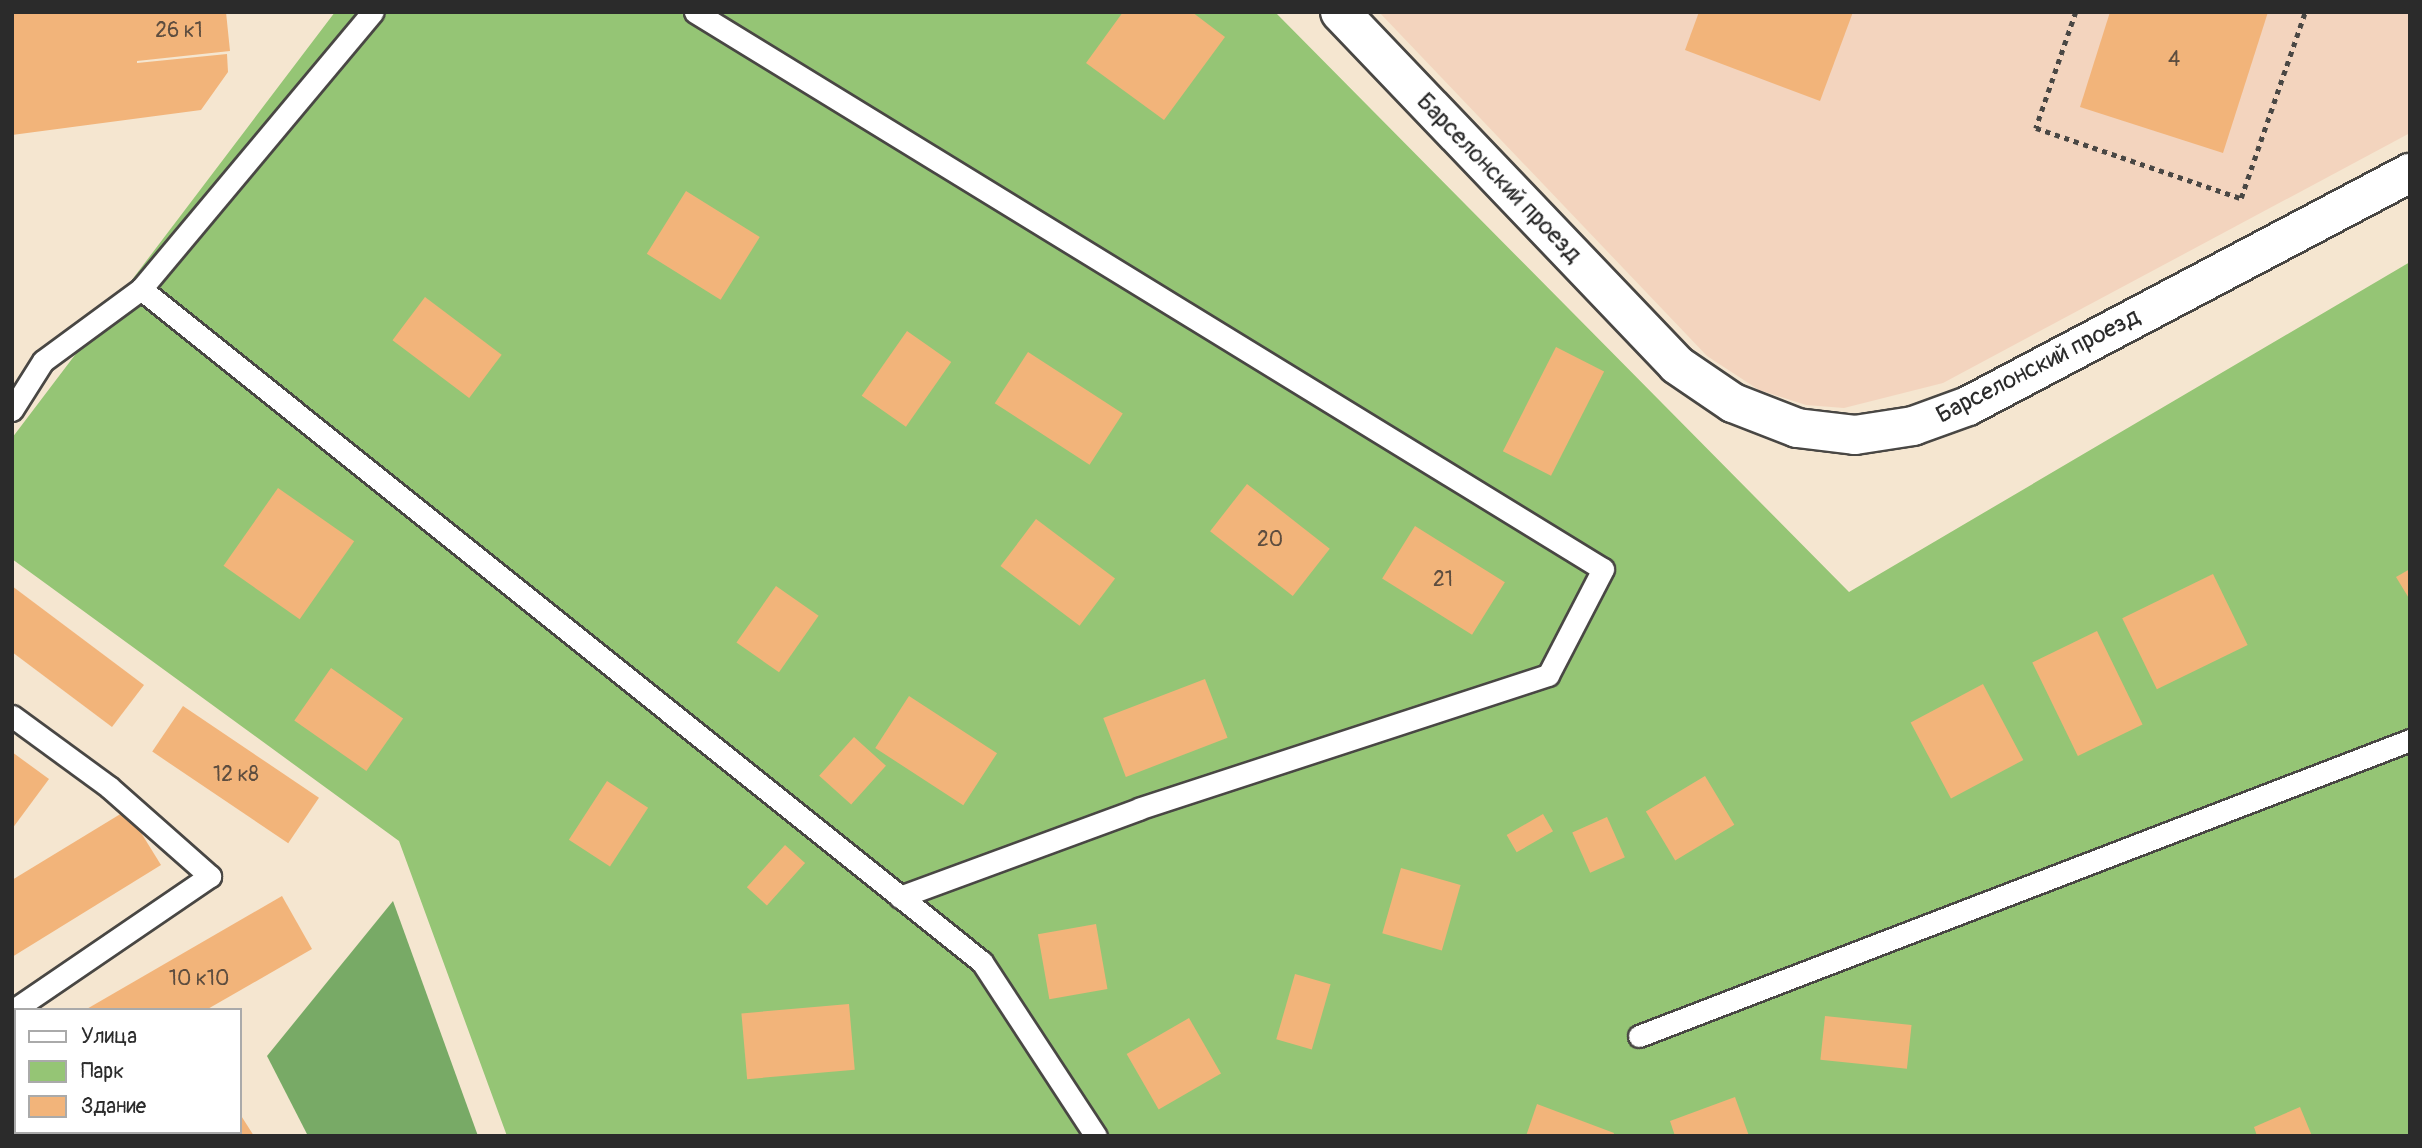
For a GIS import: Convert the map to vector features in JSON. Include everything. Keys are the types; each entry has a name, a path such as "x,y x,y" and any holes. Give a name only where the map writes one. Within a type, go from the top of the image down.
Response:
{"street":[{"name":"Барселонский проезд","path":"1340,12 1677,365 1732,403 1797,428 1856,435 1913,426 1968,406 2410,173"}],"lane":[{"path":"12,410 43,361 141,289 373,12"},
{"path":"695,12 1603,569 1548,675 1139,809 901,897"},
{"path":"141,289 982,962 1096,1136"},
{"path":"12,716 109,787 210,876 18,1008"},
{"path":"1639,1036 2410,740"}],"path":[{"path":"2076,12 2036,128 2241,198 2305,12"}],"shaded area":[{"path":"1379,12 2410,12 2410,133 1943,383 1844,408 1806,405 1759,390 1707,356"}],"green space":[{"path":"335,12 1275,12 1849,592 2410,262 2410,1136 507,1136 399,841 12,559 12,438"},
{"path":"393,901 478,1136 308,1136 267,1056"}],"building":[{"path":"12,12 226,12 230,51 137,63 227,54 228,72 201,110 12,135"},
{"path":"1123,12 1192,12 1225,37 1164,120 1086,63"},
{"path":"1699,12 1853,12 1820,101 1685,50"},
{"path":"2110,12 2268,12 2223,153 2080,107"},
{"path":"686,191 760,237 721,300 647,254"},
{"path":"425,297 502,355 469,398 393,340"},
{"path":"907,331 951,362 906,427 862,396"},
{"path":"1556,347 1604,372 1551,476 1503,451"},
{"path":"1028,352 1123,414 1090,465 995,403"},
{"path":"1247,484 1330,549 1293,596 1210,531"},
{"path":"278,488 354,541 300,619 224,566"},
{"path":"1036,519 1115,579 1080,626 1000,566"},
{"path":"1415,526 1505,582 1472,635 1382,579"},
{"path":"2410,569 2410,600 2396,577"},
{"path":"2213,574 2248,645 2157,689 2122,618"},
{"path":"12,586 144,685 112,727 12,652"},
{"path":"776,586 819,616 779,672 736,643"},
{"path":"2097,631 2143,724 2078,756 2032,663"},
{"path":"331,668 403,718 366,771 294,720"},
{"path":"1205,679 1228,738 1126,777 1103,718"},
{"path":"1983,684 2023,760 1951,798 1911,722"},
{"path":"909,696 997,753 963,805 875,748"},
{"path":"183,706 319,798 288,843 152,752"},
{"path":"854,737 886,766 851,804 819,776"},
{"path":"12,752 49,779 12,829"},
{"path":"1705,776 1734,825 1675,860 1646,812"},
{"path":"607,781 648,808 610,866 569,840"},
{"path":"127,810 161,865 12,957 12,880"},
{"path":"1543,814 1553,831 1517,852 1507,835"},
{"path":"1607,817 1625,857 1590,873 1572,832"},
{"path":"785,845 805,863 767,905 747,887"},
{"path":"1401,868 1461,885 1442,950 1382,933"},
{"path":"282,896 312,949 209,1008 88,1008"},
{"path":"1096,924 1107,989 1049,999 1038,934"},
{"path":"1295,974 1331,984 1312,1050 1276,1039"},
{"path":"849,1004 855,1070 747,1079 741,1013"},
{"path":"1825,1016 1912,1025 1907,1069 1820,1060"},
{"path":"1189,1018 1221,1073 1159,1109 1127,1054"},
{"path":"12,1061 14,1134 67,1136 12,1136"},
{"path":"1735,1097 1749,1136 1675,1136 1670,1121"},
{"path":"1537,1104 1614,1133 1613,1136 1526,1136"},
{"path":"2300,1107 2312,1136 2257,1136 2254,1127"},
{"path":"242,1117 254,1136 170,1134 242,1134"}]}
